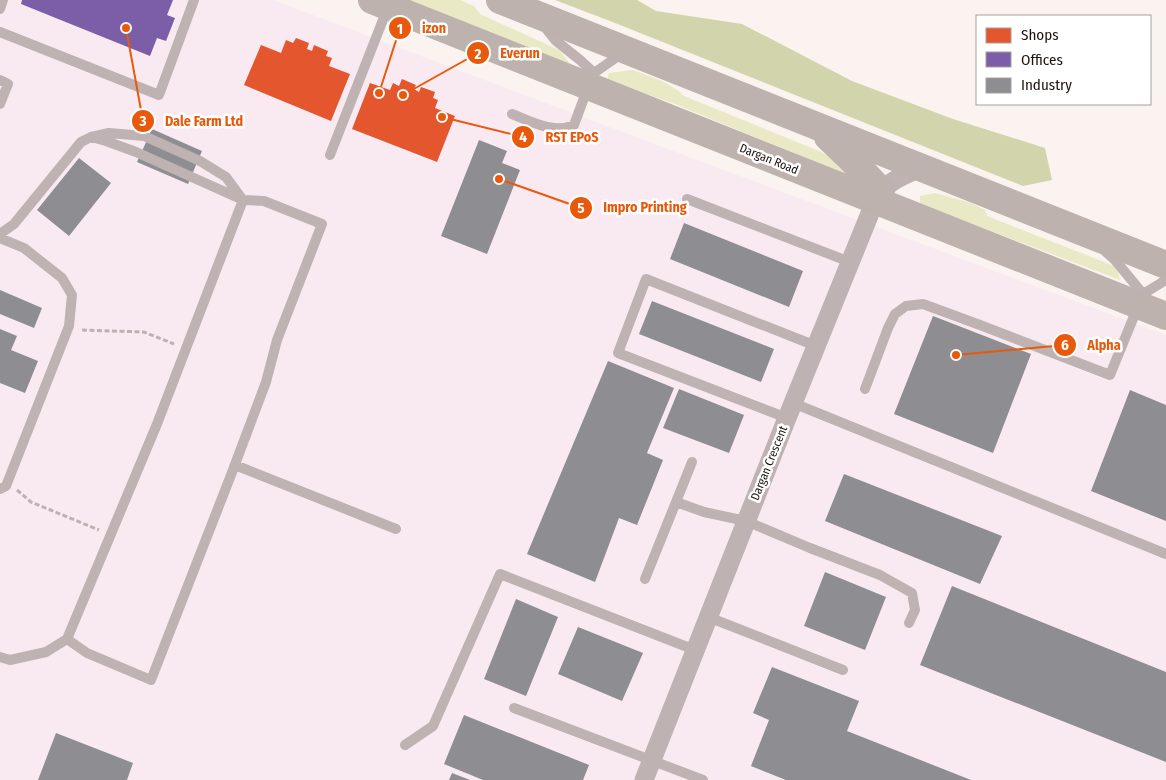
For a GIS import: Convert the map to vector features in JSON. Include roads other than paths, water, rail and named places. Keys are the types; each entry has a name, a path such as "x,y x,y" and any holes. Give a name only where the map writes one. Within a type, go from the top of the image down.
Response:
{"street":[{"path":"500,0 1166,265"},
{"name":"Dargan Road","path":"384,2 591,80 1141,300 1166,316"},
{"path":"816,126 852,160 878,196 891,181 920,168"},
{"name":"Dargan Crescent","path":"644,780 816,346 878,196"}],"lane":[{"path":"0,9 4,0"},
{"path":"0,32 159,94 194,0"},
{"path":"330,155 384,2"},
{"path":"534,13 555,40 580,60 591,80"},
{"path":"512,114 546,127 564,129 574,125 591,80 617,57 632,52"},
{"path":"0,80 8,84 0,104"},
{"path":"0,234 14,224 81,142 92,137 109,134 144,136 200,161 226,177 243,200"},
{"path":"67,639 87,652 151,680 235,465 266,382 277,340 322,224 264,201 243,200 136,152 92,137"},
{"path":"687,199 850,262"},
{"path":"0,657 10,660 46,652 67,639 157,424 243,200"},
{"path":"1078,230 1115,260 1141,300"},
{"path":"0,238 24,248 62,278 72,295 69,326 3,487"},
{"path":"816,346 646,279 618,353 790,411 1166,554"},
{"path":"866,389 895,314 906,306 923,304 980,324 1110,375 1141,300 1166,280"},
{"path":"645,579 692,462"},
{"path":"235,465 396,529"},
{"path":"676,502 704,512 746,521 880,575 912,593 915,610 909,623"},
{"path":"405,746 432,726 500,574 695,650"},
{"path":"708,617 843,670"},
{"path":"514,708 703,780"}],"place":[{"name":"Dale Farm Ltd","path":"126,28"},
{"name":"izon","path":"379,93"},
{"name":"Everun","path":"403,95"},
{"name":"RST EPoS","path":"442,117"},
{"name":"Impro Printing","path":"499,179"},
{"name":"Alpha","path":"956,355"}]}
